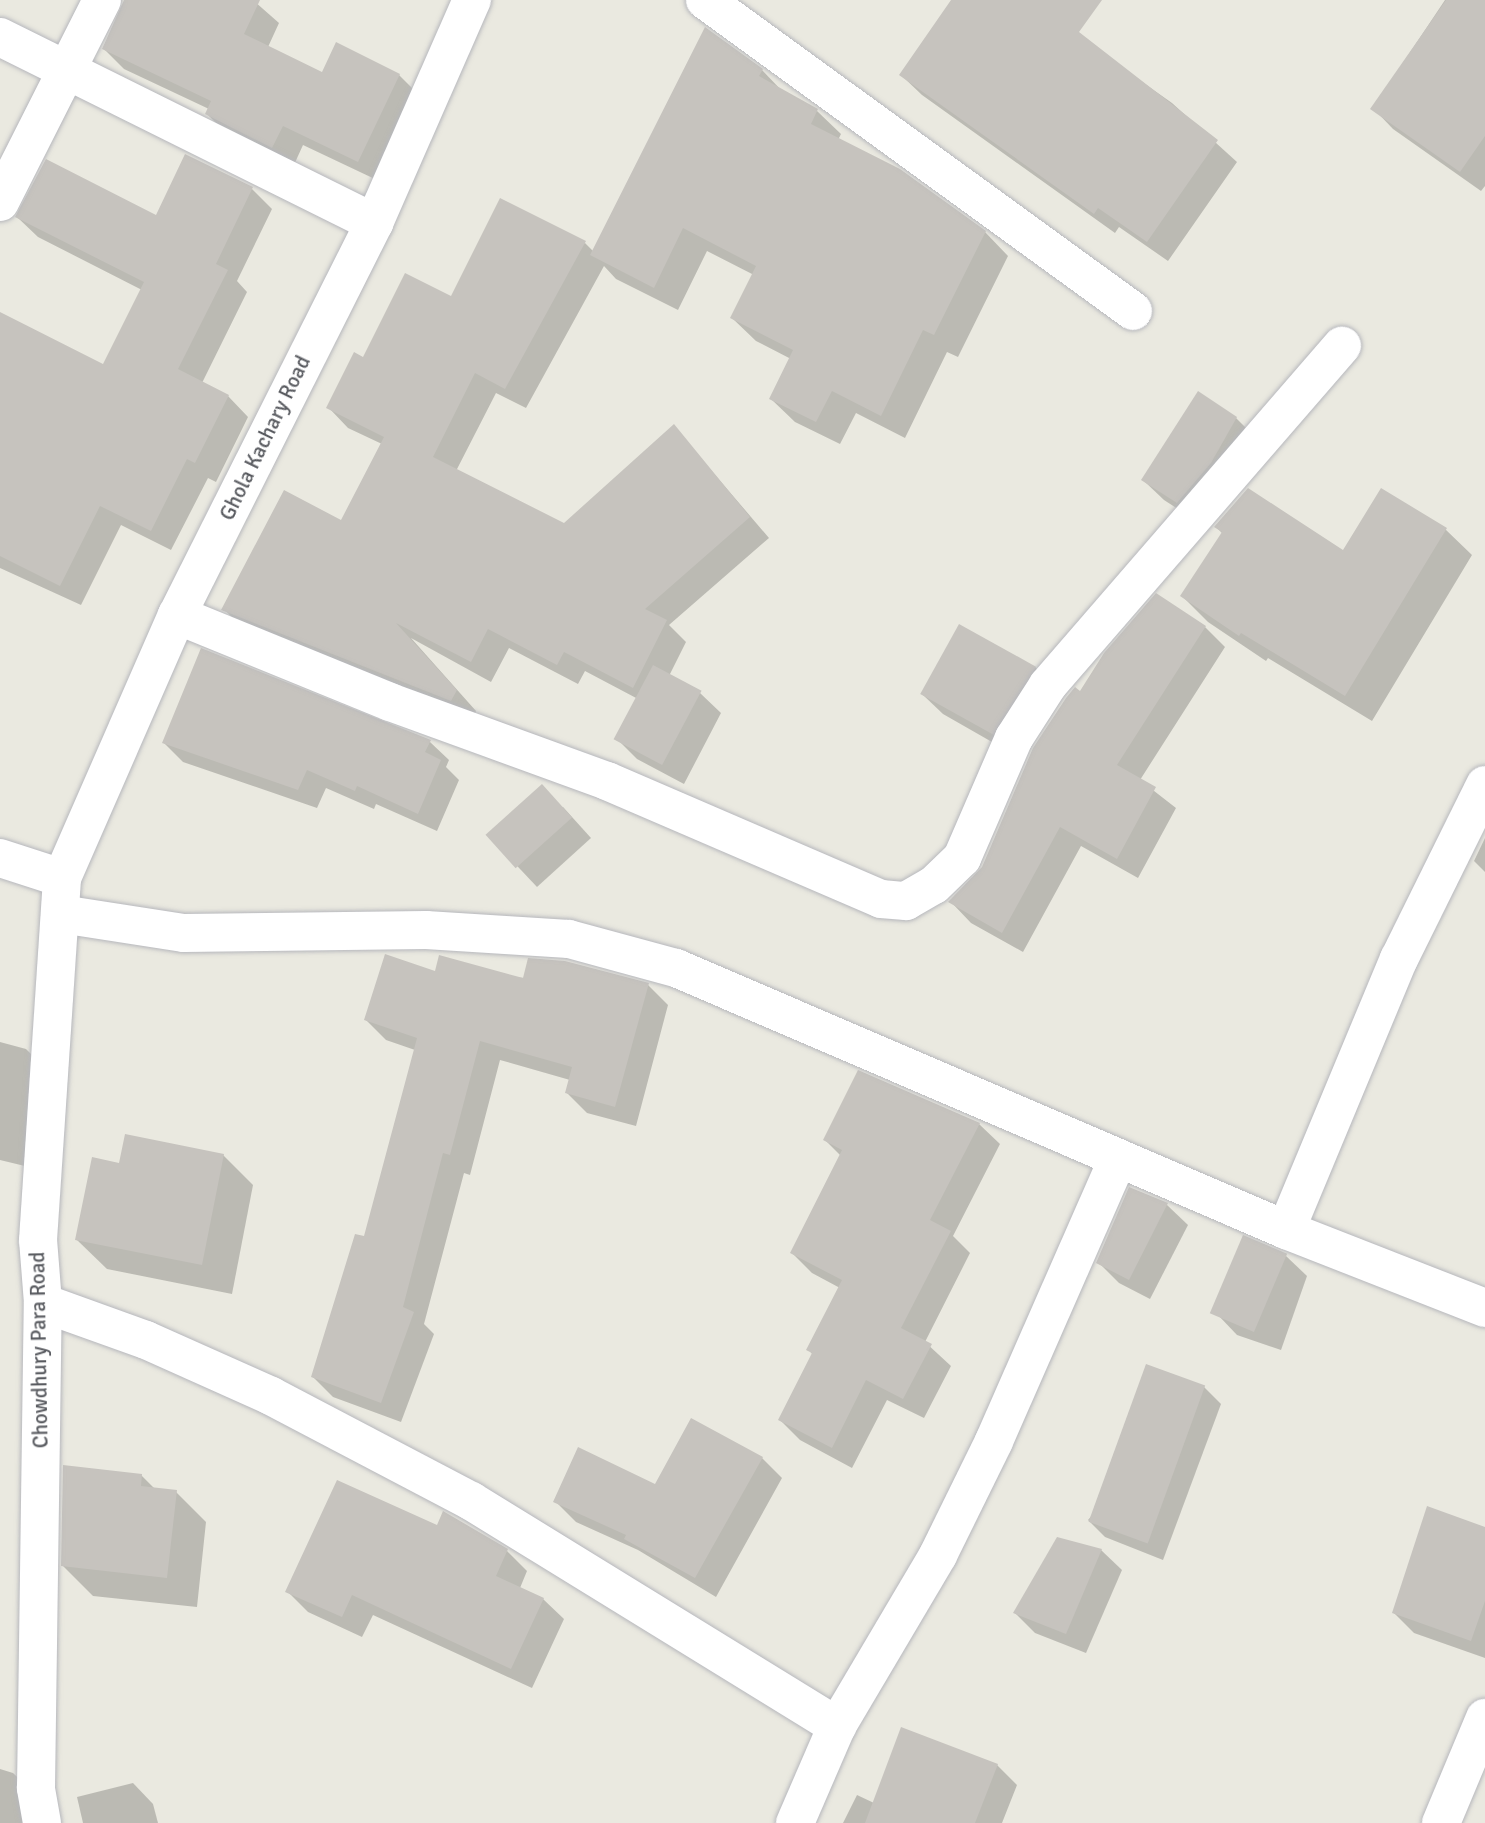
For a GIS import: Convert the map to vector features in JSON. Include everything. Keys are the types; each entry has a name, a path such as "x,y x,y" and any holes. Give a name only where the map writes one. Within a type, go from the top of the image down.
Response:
{"street":[{"path":"0,202 102,0"},
{"name":"Ghola Kachary Road","path":"62,896 177,615 374,223 472,0"},
{"path":"705,0 1133,311"},
{"path":"0,37 67,73 374,223"},
{"path":"177,615 390,702 607,781 881,899 906,901 934,885 962,858 1014,738 1048,685 1342,346"},
{"path":"1286,1230 1399,959 1485,785"},
{"path":"0,858 62,896 184,933 426,930 569,939 676,968 1286,1230 1485,1308"},
{"name":"Chowdhury Para Road","path":"43,1823 36,1788 43,1303 38,1240 62,896"},
{"path":"795,1823 837,1726 955,1521 1118,1158"},
{"path":"43,1303 146,1340 271,1396 471,1501 837,1726"},
{"path":"1441,1823 1485,1718"}],"building":[{"path":"124,0 260,0 244,34 322,72 336,42 400,74 358,162 283,126 272,148 205,114 211,101 102,49"},
{"path":"951,0 1102,0 1079,32 1218,140 1147,242 1098,208 1094,214 899,75"},
{"path":"1446,0 1485,0 1485,136 1460,172 1370,109"},
{"path":"705,27 763,69 759,76 818,109 811,124 900,169 986,231 934,335 923,330 881,416 832,391 816,422 769,399 793,350 730,318 756,266 683,228 654,288 590,255"},
{"path":"185,154 253,187 216,264 228,270 178,369 229,395 195,463 187,459 151,531 100,506 60,586 0,556 0,312 103,364 144,282 15,217 46,159 156,215"},
{"path":"500,198 586,241 505,389 475,373 433,457 564,523 674,424 750,517 645,609 667,620 633,688 564,652 557,665 488,629 471,662 396,623 457,690 451,701 221,610 284,490 341,520 384,437 326,408 354,352 363,357 405,273 451,296"},
{"path":"1198,391 1237,417 1211,463 1177,503 1141,480"},
{"path":"1248,488 1343,550 1381,488 1447,528 1345,696 1241,633 1239,636 1180,596 1222,532 1214,527"},
{"path":"1156,593 1206,626 1117,765 1156,787 1117,859 1060,827 1002,933 948,902 982,867 1033,748 1066,698 1075,687 1080,691 1104,653"},
{"path":"959,624 1036,667 997,737 920,694"},
{"path":"201,648 431,740 425,752 441,760 418,814 357,786 355,791 307,770 298,790 162,743"},
{"path":"653,665 702,691 662,765 614,739"},
{"path":"542,784 572,817 516,868 486,835"},
{"path":"385,954 435,971 439,955 523,978 528,958 565,961 649,983 615,1107 565,1093 572,1067 480,1041 450,1155 443,1153 403,1307 414,1312 381,1403 311,1377 355,1234 364,1236 417,1038 364,1020"},
{"path":"858,1070 980,1123 930,1220 951,1231 901,1328 932,1344 903,1399 866,1380 832,1448 778,1420 812,1353 806,1350 842,1280 790,1253 842,1150 823,1140"},
{"path":"125,1134 224,1154 202,1265 75,1240 92,1157 119,1163"},
{"path":"1129,1187 1168,1203 1129,1280 1096,1263"},
{"path":"1243,1235 1287,1254 1254,1332 1210,1313"},
{"path":"1146,1364 1205,1386 1148,1543 1089,1522"},
{"path":"691,1418 763,1457 695,1578 624,1539 626,1535 553,1502 578,1447 655,1484"},
{"path":"63,1465 142,1474 141,1486 177,1490 167,1578 61,1566"},
{"path":"337,1480 437,1525 443,1511 508,1549 496,1576 544,1598 511,1669 352,1595 342,1617 285,1592"},
{"path":"1427,1506 1485,1527 1485,1601 1471,1641 1392,1613"},
{"path":"1057,1537 1102,1549 1066,1634 1013,1613"},
{"path":"901,1727 998,1764 975,1823 865,1823"}]}
